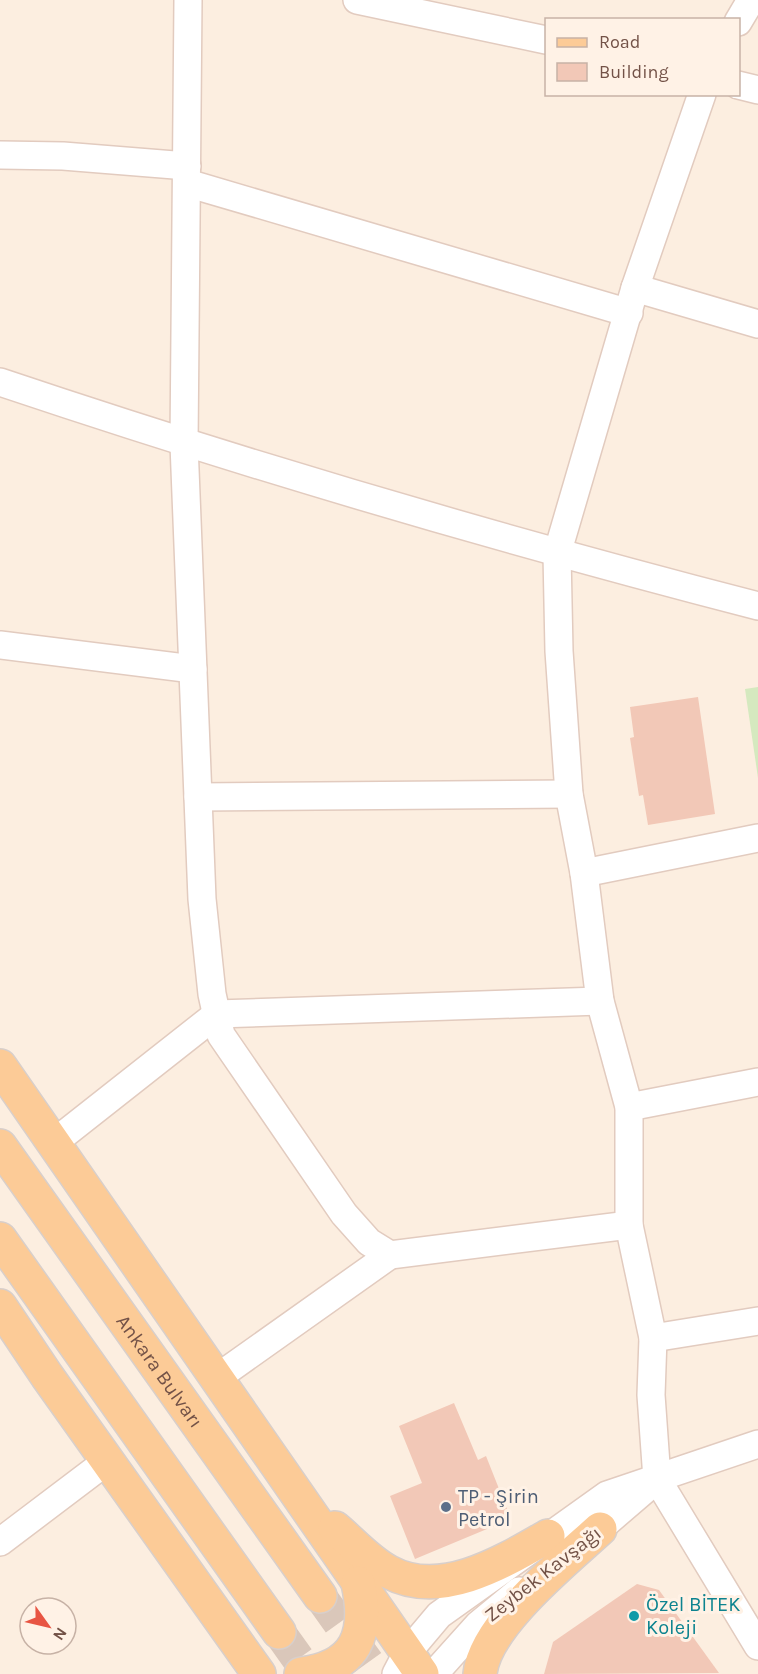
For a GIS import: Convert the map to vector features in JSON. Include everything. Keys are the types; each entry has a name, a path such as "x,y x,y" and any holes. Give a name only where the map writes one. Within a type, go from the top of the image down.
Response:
{"main road":[{"path":"0,1066 357,1580 409,1667"},
{"name":"Ankara Bulvarı","path":"0,1146 320,1596"},
{"path":"0,1239 279,1632"},
{"path":"0,1306 107,1461 254,1666 288,1674"},
{"path":"303,1501 388,1572 411,1580 437,1582 478,1571 512,1557 548,1536"},
{"path":"480,1674 495,1634 547,1577 600,1529"},
{"path":"302,1674 336,1666 352,1647 363,1623 357,1580"}],"street":[{"path":"188,0 184,444 202,899 217,1014 221,1035 344,1214 369,1242 390,1255"},
{"path":"357,0 421,6 545,40"},
{"path":"740,19 751,0"},
{"path":"740,86 758,90"},
{"path":"701,96 632,301 557,554 558,651 569,794 584,873 600,1001 628,1107 629,1225 653,1338 651,1395 657,1479 758,1647"},
{"path":"0,155 63,156 187,174 632,301 758,324"},
{"path":"0,382 184,444 557,554 758,606"},
{"path":"0,645 17,645 193,669"},
{"path":"198,797 569,794"},
{"path":"584,873 758,838"},
{"path":"52,1144 217,1014 600,1001"},
{"path":"628,1107 758,1082"},
{"path":"218,1377 390,1255 629,1225"},
{"path":"653,1338 758,1321"},
{"path":"409,1667 439,1615 548,1536 571,1523 607,1495 758,1444"},
{"path":"0,1542 107,1461"},
{"name":"Zeybek Kavşağı","path":"434,1674 478,1625 600,1529 657,1479"}],"green space":[{"path":"758,687 758,778 745,689"}],"building":[{"path":"698,697 715,814 648,825 643,795 639,796 630,738 634,737 630,707"},
{"path":"454,1403 478,1460 486,1456 511,1519 415,1559 390,1496 422,1483 399,1426"},
{"name":"Özel BİTEK Koleji","path":"637,1584 659,1590 719,1673 544,1674 553,1642"}],"tunnel":[{"path":"320,1596 376,1674"},
{"path":"279,1632 309,1674"}],"place":[{"name":"TP - Şirin Petrol","path":"446,1507"},
{"name":"Özel BİTEK Koleji","path":"634,1616"}]}
